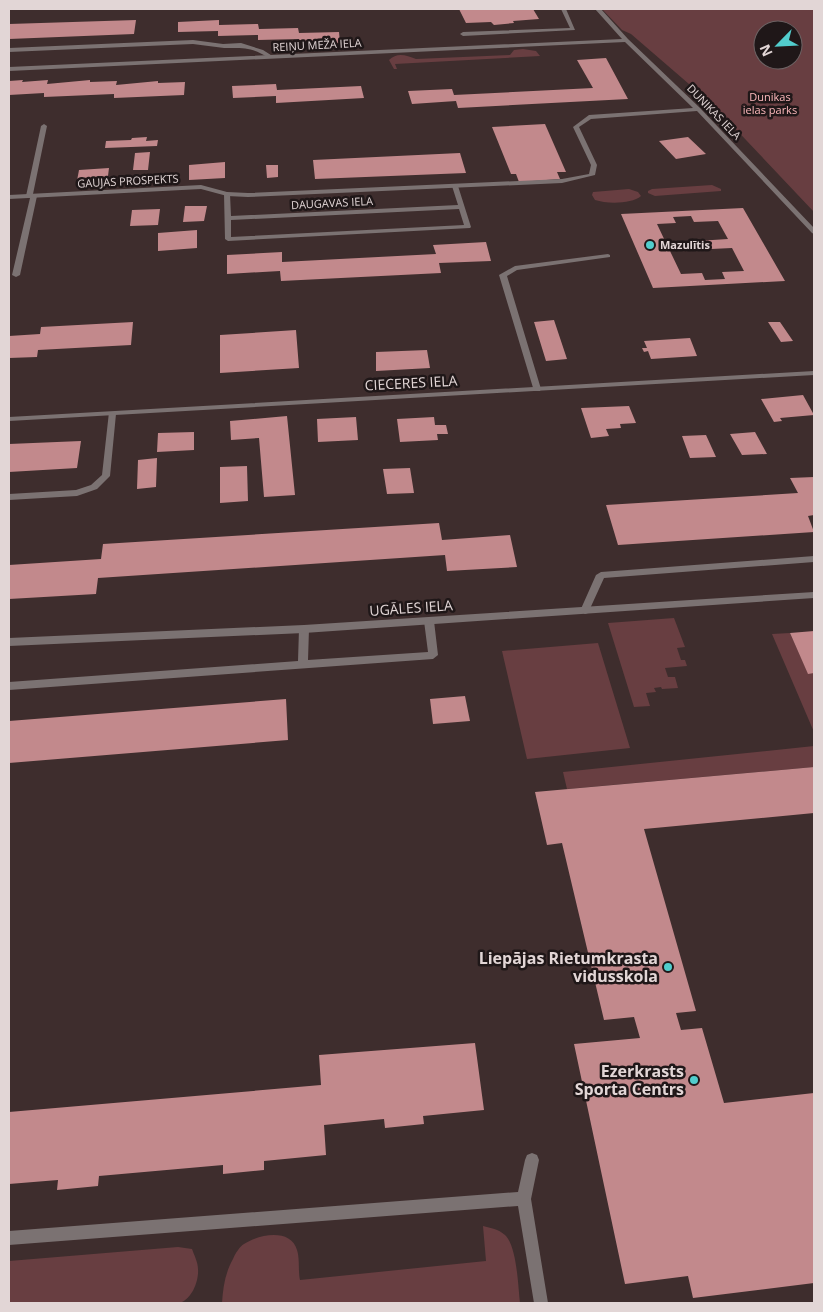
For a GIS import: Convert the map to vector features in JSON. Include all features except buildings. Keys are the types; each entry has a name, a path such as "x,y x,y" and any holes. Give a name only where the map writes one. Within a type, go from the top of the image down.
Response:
{"street":[{"path":"463,34 573,29 563,9"},
{"name":"DUNIKAS IELA","path":"598,9 626,40 698,110 814,232"},
{"name":"REIŅU MEŽA IELA","path":"9,70 626,40"},
{"path":"9,50 193,42 223,46 241,45 261,51 272,57"},
{"name":"GAUJAS PROSPEKTS","path":"9,197 201,187 227,194 248,195 562,181 592,175 594,166 576,127 589,116 698,110"},
{"path":"16,275 44,126"},
{"path":"227,194 228,239 468,227 455,186"},
{"name":"DAUGAVAS IELA","path":"228,218 461,207"},
{"path":"538,389 503,275 515,268 608,256"},
{"name":"CIECERES IELA","path":"9,419 814,373"},
{"path":"9,497 77,493 94,487 106,476 112,414"},
{"path":"585,611 600,575 814,559"},
{"name":"UGĀLES IELA","path":"9,642 304,629 814,595"},
{"path":"9,686 433,655 429,621"},
{"path":"303,664 304,629"},
{"path":"532,1160 524,1199 541,1303"},
{"path":"9,1238 524,1199"}],"green space":[{"name":"Dunikas ielas parks","path":"602,9 814,9 814,212 711,103 631,34 622,30"},
{"path":"514,50 536,51 540,56 395,64 397,69 394,69 389,60 398,55 405,55 416,59 510,55"},
{"path":"712,185 721,189 721,191 655,196 648,193 652,189"},
{"path":"629,189 638,192 641,196 632,201 612,203 595,200 592,195 593,192"},
{"path":"674,618 685,647 677,648 681,660 685,660 687,666 665,668 668,677 675,677 678,688 654,688 656,692 646,693 650,706 634,707 608,623"},
{"path":"790,633 808,673 814,673 814,732 772,634"},
{"path":"598,643 630,748 527,759 502,651"},
{"path":"814,746 814,767 567,789 563,772"},
{"path":"483,1226 500,1231 509,1240 516,1267 520,1303 222,1303 226,1275 230,1264 239,1248 250,1240 274,1235 288,1238 294,1243 297,1250 300,1280 486,1261"},
{"path":"178,1247 192,1249 198,1269 194,1289 188,1298 180,1303 9,1303 9,1261"}],"place":[{"name":"Mazulītis","path":"650,245"},
{"name":"Liepājas Rietumkrasta vidusskola","path":"668,967"},
{"name":"Ezerkrasts Sporta Centrs","path":"694,1080"}]}
